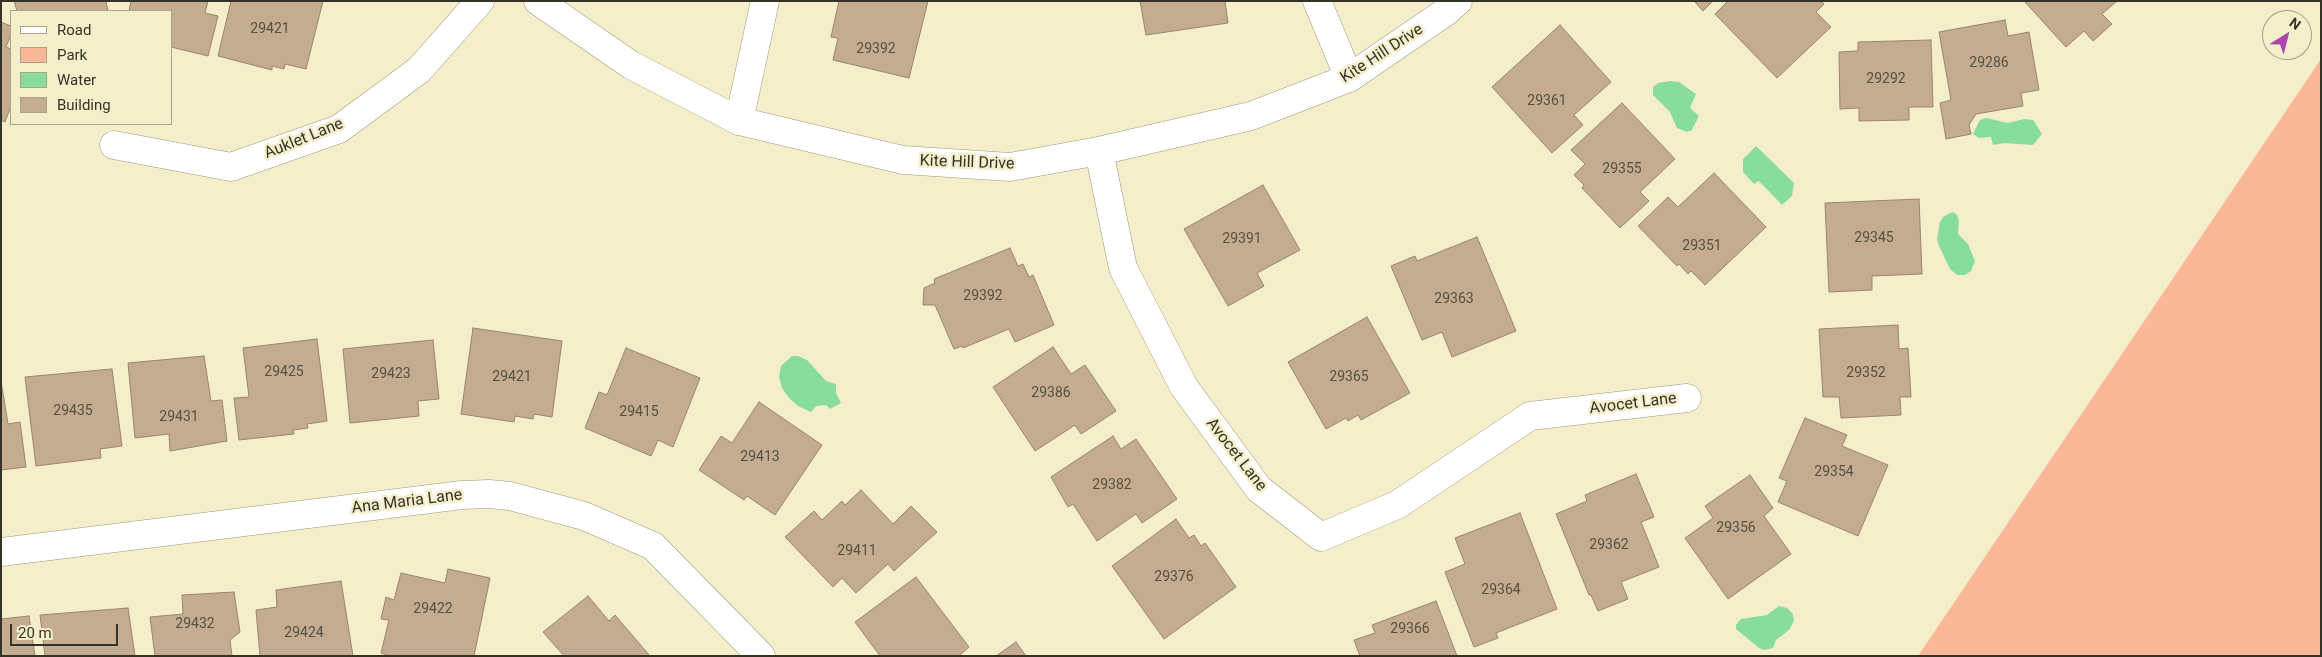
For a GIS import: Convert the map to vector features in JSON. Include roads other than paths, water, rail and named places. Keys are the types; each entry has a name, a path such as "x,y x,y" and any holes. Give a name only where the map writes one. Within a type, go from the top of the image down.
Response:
{"street":[{"name":"Auklet Lane","path":"114,145 231,167 339,129 419,70 480,1"},
{"name":"Kite Hill Drive","path":"538,1 631,65 739,121 903,160 1010,167 1099,152 1251,116 1350,78 1447,11 1458,1"},
{"path":"739,121 765,1"},
{"path":"1317,1 1350,78"},
{"name":"Avocet Lane","path":"1099,152 1123,268 1184,387 1259,489 1321,537 1397,505 1530,416 1687,398"},
{"name":"Ana Maria Lane","path":"1,552 462,496 489,494 510,496 584,516 653,546 761,656"}],"water":[{"path":"1679,82 1696,94 1690,108 1699,116 1692,130 1687,132 1677,128 1670,112 1653,95 1653,87 1658,83"},
{"path":"1986,118 2008,123 2024,119 2033,120 2042,134 2033,145 2005,143 1993,145 1991,137 1979,138 1973,134 1980,120"},
{"path":"1756,146 1794,183 1792,196 1782,205 1759,181 1754,184 1743,172 1743,159"},
{"path":"1953,212 1957,215 1959,221 1958,234 1968,244 1975,261 1971,271 1965,275 1957,275 1950,269 1937,239 1940,222 1944,216"},
{"path":"792,356 798,356 807,360 826,381 836,384 836,393 841,403 830,409 826,405 816,406 811,412 798,406 789,398 782,388 779,377 781,366"},
{"path":"1779,606 1787,608 1793,614 1794,621 1789,630 1776,640 1773,648 1764,650 1759,648 1736,629 1736,625 1741,619 1767,615"}]}
